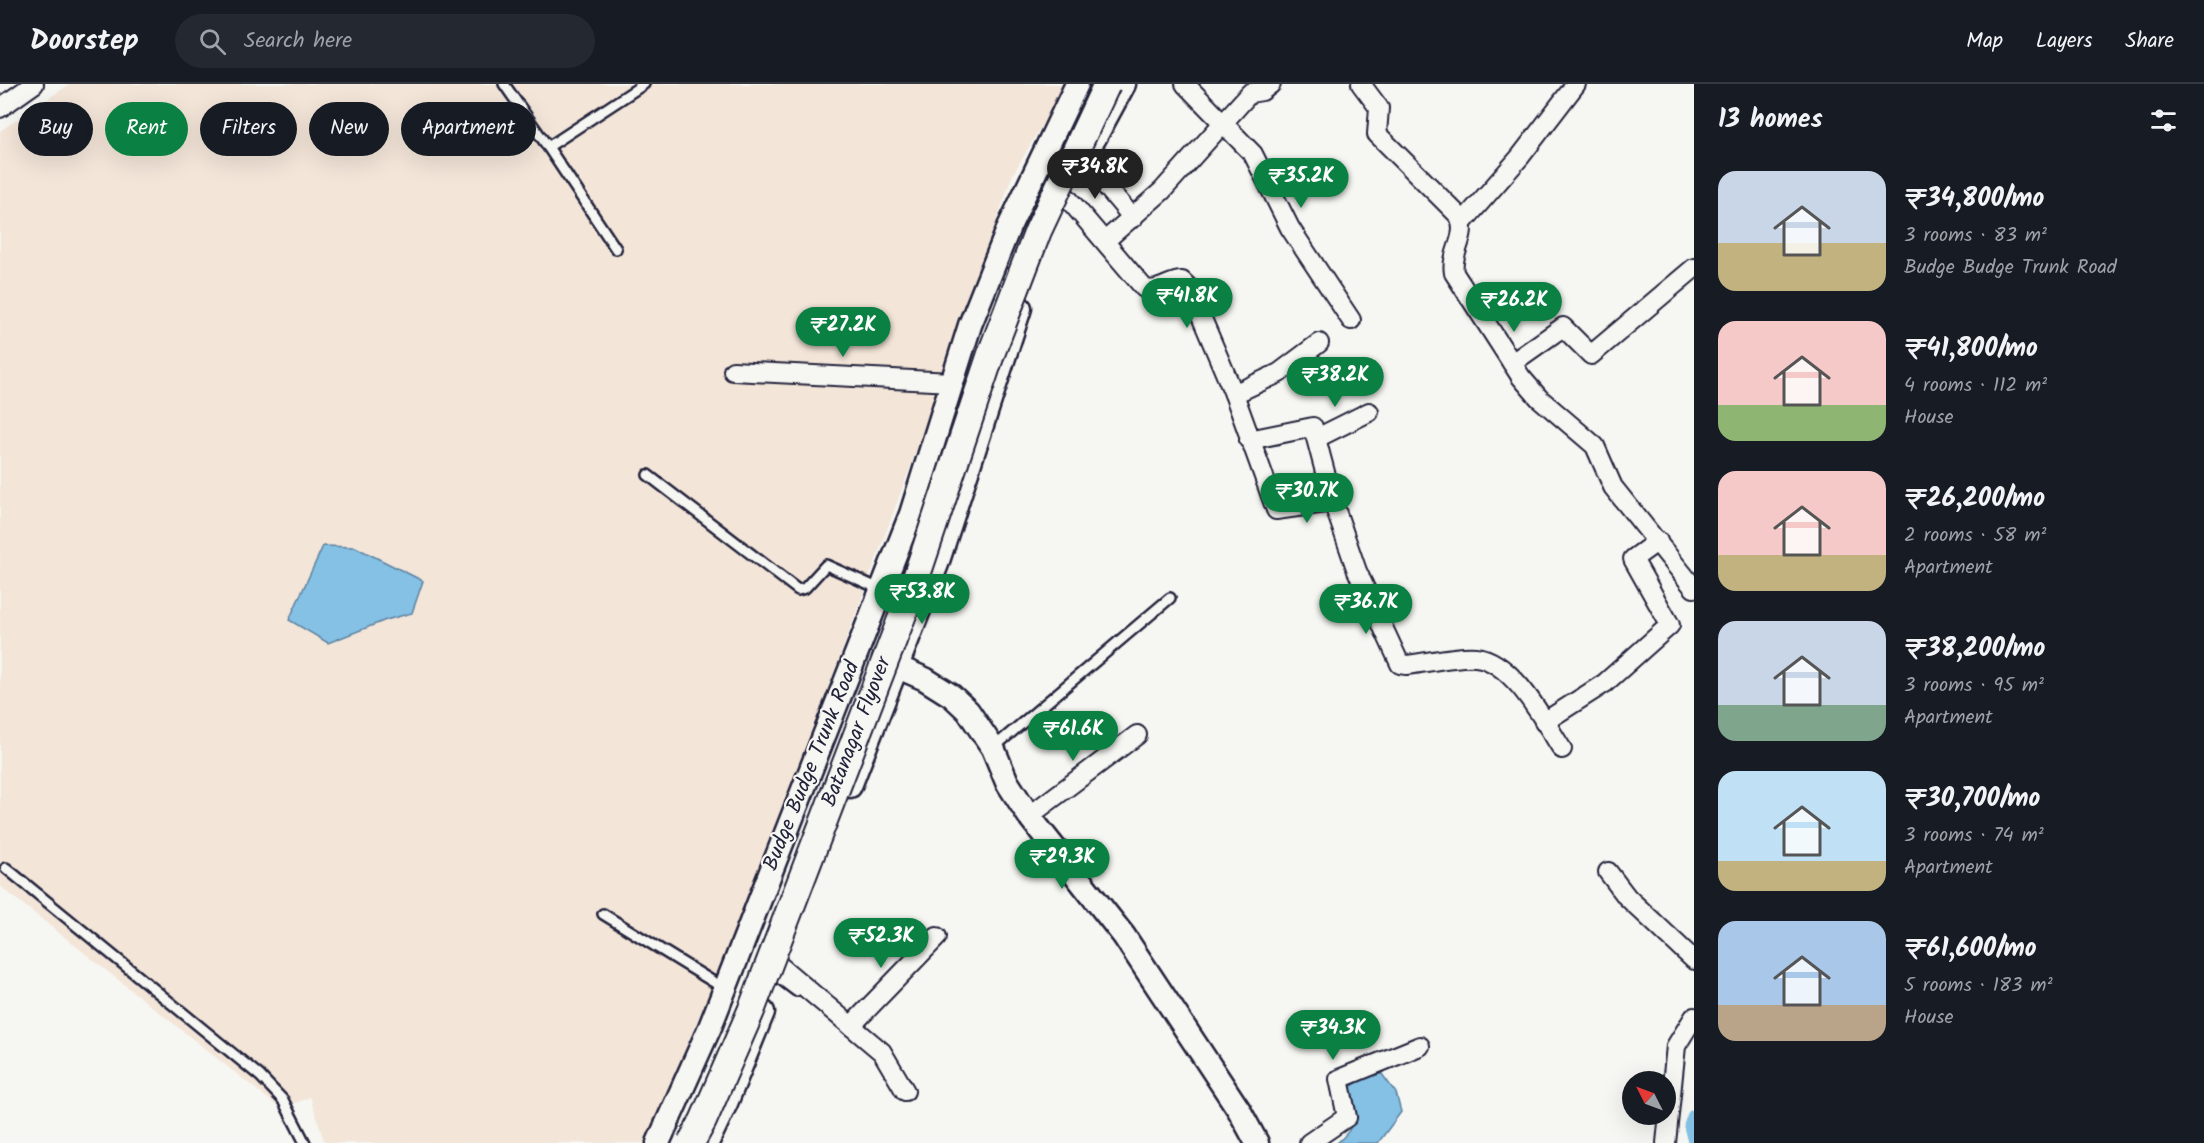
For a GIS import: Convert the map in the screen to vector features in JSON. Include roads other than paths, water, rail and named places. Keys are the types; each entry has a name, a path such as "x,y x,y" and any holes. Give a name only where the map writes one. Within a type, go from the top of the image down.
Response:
{"main road":[{"name":"Batanagar Flyover","path":"691,1143 703,1121 751,1011 910,597 991,354 1038,231 1107,84"}],"street":[{"path":"0,108 34,84"},
{"name":"Budge Budge Trunk Road","path":"658,1143 725,989 911,514 970,325 1009,227 1077,84"},
{"name":"Budge Budge Trunk Road","path":"707,1143 739,1074 898,667 944,543 1023,298 1065,195 1124,84"},
{"path":"1185,84 1253,154 1290,228 1351,320"},
{"path":"1106,240 1162,191 1250,93 1262,91 1271,84"},
{"path":"1361,84 1379,108 1380,120 1377,134 1440,194 1462,223 1463,232 1452,265 1454,273 1512,363 1539,398 1595,446 1612,488 1694,588"},
{"path":"1462,223 1520,157 1576,84"},
{"path":"1083,159 1133,218"},
{"path":"1065,195 1106,240 1144,288 1156,290 1178,281 1186,283 1234,394 1276,510 1333,502"},
{"path":"1512,363 1563,327 1591,355 1692,260"},
{"path":"1234,394 1279,373 1318,343"},
{"path":"733,370 952,382"},
{"path":"1317,438 1369,412"},
{"path":"1249,440 1313,427 1333,502 1362,584 1400,664 1475,657 1489,661 1527,694 1562,749"},
{"path":"1544,722 1605,682 1670,625 1633,559 1658,542"},
{"path":"858,651 898,667 952,696 968,711 993,748 1007,782 1029,816 1124,936 1239,1110 1257,1143"},
{"path":"1029,816 1137,735"},
{"path":"1608,872 1626,897 1694,960"},
{"path":"851,1026 937,937"},
{"path":"778,972 882,1052 905,1091"},
{"path":"1666,1143 1676,1046 1694,1017"},
{"path":"1309,1143 1347,1117 1339,1079 1420,1046"}],"lane":[{"path":"504,84 616,249"},
{"path":"548,147 644,84"},
{"path":"648,475 798,590 806,588 826,565 881,590"},
{"path":"993,748 1170,598"},
{"path":"6,868 260,1076 283,1100 305,1143"},
{"path":"603,914 725,989"},
{"path":"778,972 868,1051"}],"water":[{"path":"323,546 355,547 423,581 412,613 386,620 328,643 289,620"},
{"path":"1370,1074 1382,1074 1396,1093 1401,1112 1378,1143 1337,1143 1353,1124 1354,1111 1350,1087"}],"waterway":[{"path":"1694,1117 1691,1126 1694,1138"}]}
